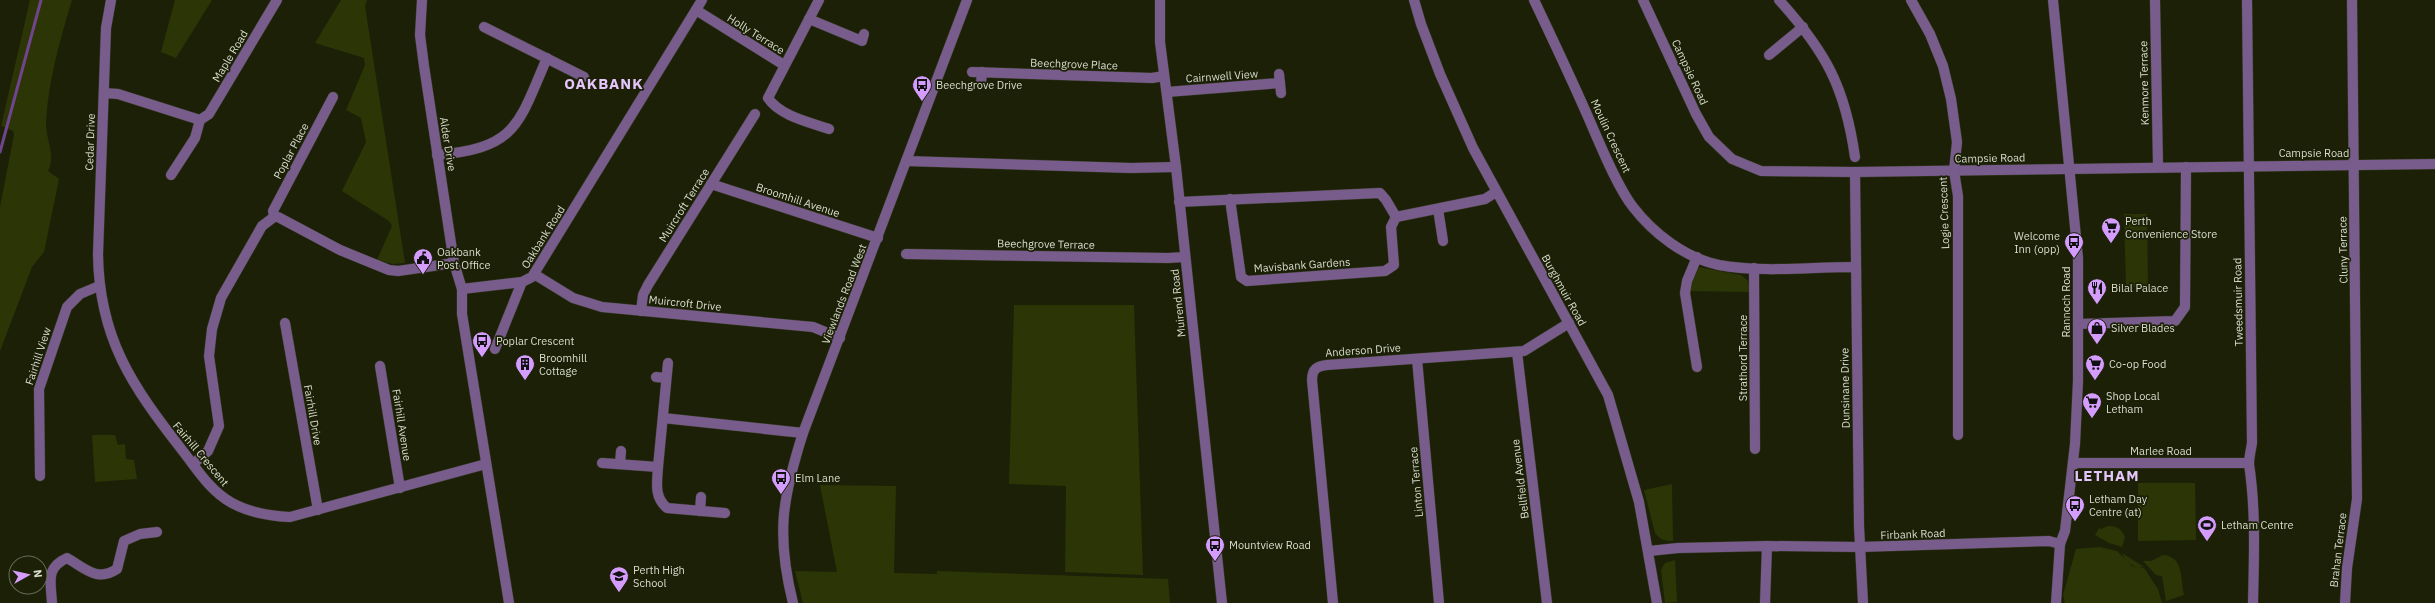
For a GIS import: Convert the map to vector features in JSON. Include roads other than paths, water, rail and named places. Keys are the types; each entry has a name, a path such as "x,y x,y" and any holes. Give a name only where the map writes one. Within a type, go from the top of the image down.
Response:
{"street":[{"name":"Cedar Drive","path":"99,286 106,28 111,0"},
{"name":"Maple Road","path":"171,175 195,138 200,120 209,114 277,0"},
{"name":"Alder Drive","path":"422,0 422,54 454,263 457,278 462,289"},
{"name":"Oakbank Road","path":"462,289 522,282 534,274 702,0"},
{"path":"819,0 768,98 776,106 791,115 828,129"},
{"name":"Viewlands Road West","path":"793,603 783,557 782,528 787,481 803,433 967,0"},
{"name":"Muirend Road","path":"1160,0 1160,42 1176,167 1222,603"},
{"name":"Burghmuir Road","path":"1414,0 1421,24 1440,74 1473,148 1608,395 1639,502 1649,551 1657,603"},
{"name":"Moulin Crescent","path":"1534,0 1605,153 1631,205 1647,224 1668,242 1697,258 1718,265 1754,268 1855,267 1856,270"},
{"name":"Campsie Road","path":"1643,0 1709,137 1732,158 1761,171 1954,171 2158,166 2186,167 2248,165 2435,164"},
{"path":"1779,0 1803,27 1822,53 1836,83 1850,121 1855,157"},
{"name":"Logie Crescent","path":"1911,0 1930,34 1943,66 1951,99 1957,142 1954,171 1958,196 1958,435"},
{"name":"Rannoch Road","path":"2053,0 2078,255 2078,381 2073,463 2065,531 2060,544 2056,603"},
{"name":"Kenmore Terrace","path":"2155,0 2158,166"},
{"name":"Tweedsmuir Road","path":"2247,0 2252,443 2249,463 2252,472 2253,603"},
{"name":"Cluny Terrace","path":"2352,0 2357,500"},
{"name":"Holly Terrace","path":"696,10 784,65"},
{"path":"809,19 862,40"},
{"path":"484,27 584,77"},
{"path":"1769,55 1803,27"},
{"path":"438,155 487,147 511,131 525,108 547,58"},
{"name":"Beechgrove Place","path":"981,83 977,72 1152,78 1164,76"},
{"name":"Cairnwell View","path":"1167,92 1280,83"},
{"path":"104,93 118,94 200,120"},
{"name":"Poplar Place","path":"274,217 273,211 333,97"},
{"name":"Muircroft Terrace","path":"641,311 643,295 648,285 755,114"},
{"path":"906,161 1131,168 1176,167"},
{"path":"2078,324 2175,322 2185,307 2186,167"},
{"name":"Dunsinane Drive","path":"1854,172 1860,547 1863,603"},
{"name":"Broomhill Avenue","path":"711,184 878,238"},
{"path":"1179,202 1380,194 1386,200 1396,217 1485,199 1496,192"},
{"name":"Mavisbank Gardens","path":"1230,199 1241,277 1247,281 1385,271 1394,265 1391,227 1396,217"},
{"path":"1438,209 1443,241"},
{"path":"193,464 208,451 219,426 209,356 212,330 221,298 262,226 274,217 340,250 388,270 398,271 454,263"},
{"name":"Beechgrove Terrace","path":"906,254 1185,257"},
{"path":"1697,258 1687,281 1685,293 1697,367"},
{"name":"Strathord Terrace","path":"1754,268 1755,449"},
{"name":"Muircroft Drive","path":"534,274 573,298 602,307 813,327 840,338"},
{"path":"495,348 522,282"},
{"name":"Fairhill Crescent","path":"99,286 105,318 117,352 126,370 163,426 219,495 252,512 270,516 290,517 486,464"},
{"name":"Fairhill View","path":"40,476 39,388 68,307 80,294 99,286"},
{"path":"462,289 462,314 509,603"},
{"name":"Fairhill Drive","path":"285,323 318,510"},
{"name":"Anderson Drive","path":"1334,603 1313,373 1320,366 1524,351 1569,323"},
{"name":"Bellfield Avenue","path":"1517,352 1547,603"},
{"name":"Linton Terrace","path":"1417,359 1439,603"},
{"path":"668,363 661,377 663,418 657,493 664,505 674,509 725,513"},
{"name":"Fairhill Avenue","path":"380,366 400,488"},
{"path":"663,418 803,433"},
{"path":"620,464 621,451"},
{"path":"602,463 658,467"},
{"name":"Marlee Road","path":"2073,463 2249,463"},
{"path":"700,511 701,497"},
{"name":"Brahan Terrace","path":"2345,603 2347,568 2357,500"},
{"path":"52,603 50,574 54,565 59,561 67,558 96,575 107,576 118,569 124,541 140,534 157,532"},
{"name":"Firbank Road","path":"1649,551 1678,548 1767,546 1860,547 2049,541 2060,544"},
{"path":"1765,603 1767,546"}],"waterway":[{"path":"0,152 41,0"}],"place":[{"name":"Beechgrove Drive","path":"922,102"},
{"name":"Perth Convenience Store","path":"2111,244"},
{"name":"Welcome Inn (opp)","path":"2074,259"},
{"name":"Oakbank Post Office","path":"423,275"},
{"name":"Bilal Palace","path":"2097,305"},
{"name":"Silver Blades","path":"2097,345"},
{"name":"Poplar Crescent","path":"482,358"},
{"name":"Broomhill Cottage","path":"525,381"},
{"name":"Co-op Food","path":"2095,381"},
{"name":"Shop Local Letham","path":"2092,419"},
{"name":"Elm Lane","path":"781,495"},
{"name":"Letham Day Centre (at)","path":"2075,522"},
{"name":"Letham Centre","path":"2207,542"},
{"name":"Mountview Road","path":"1215,562"},
{"name":"Perth High School","path":"619,593"}],"district":[{"name":"OAKBANK","path":"604,84"},
{"name":"LETHAM","path":"2107,476"}]}
